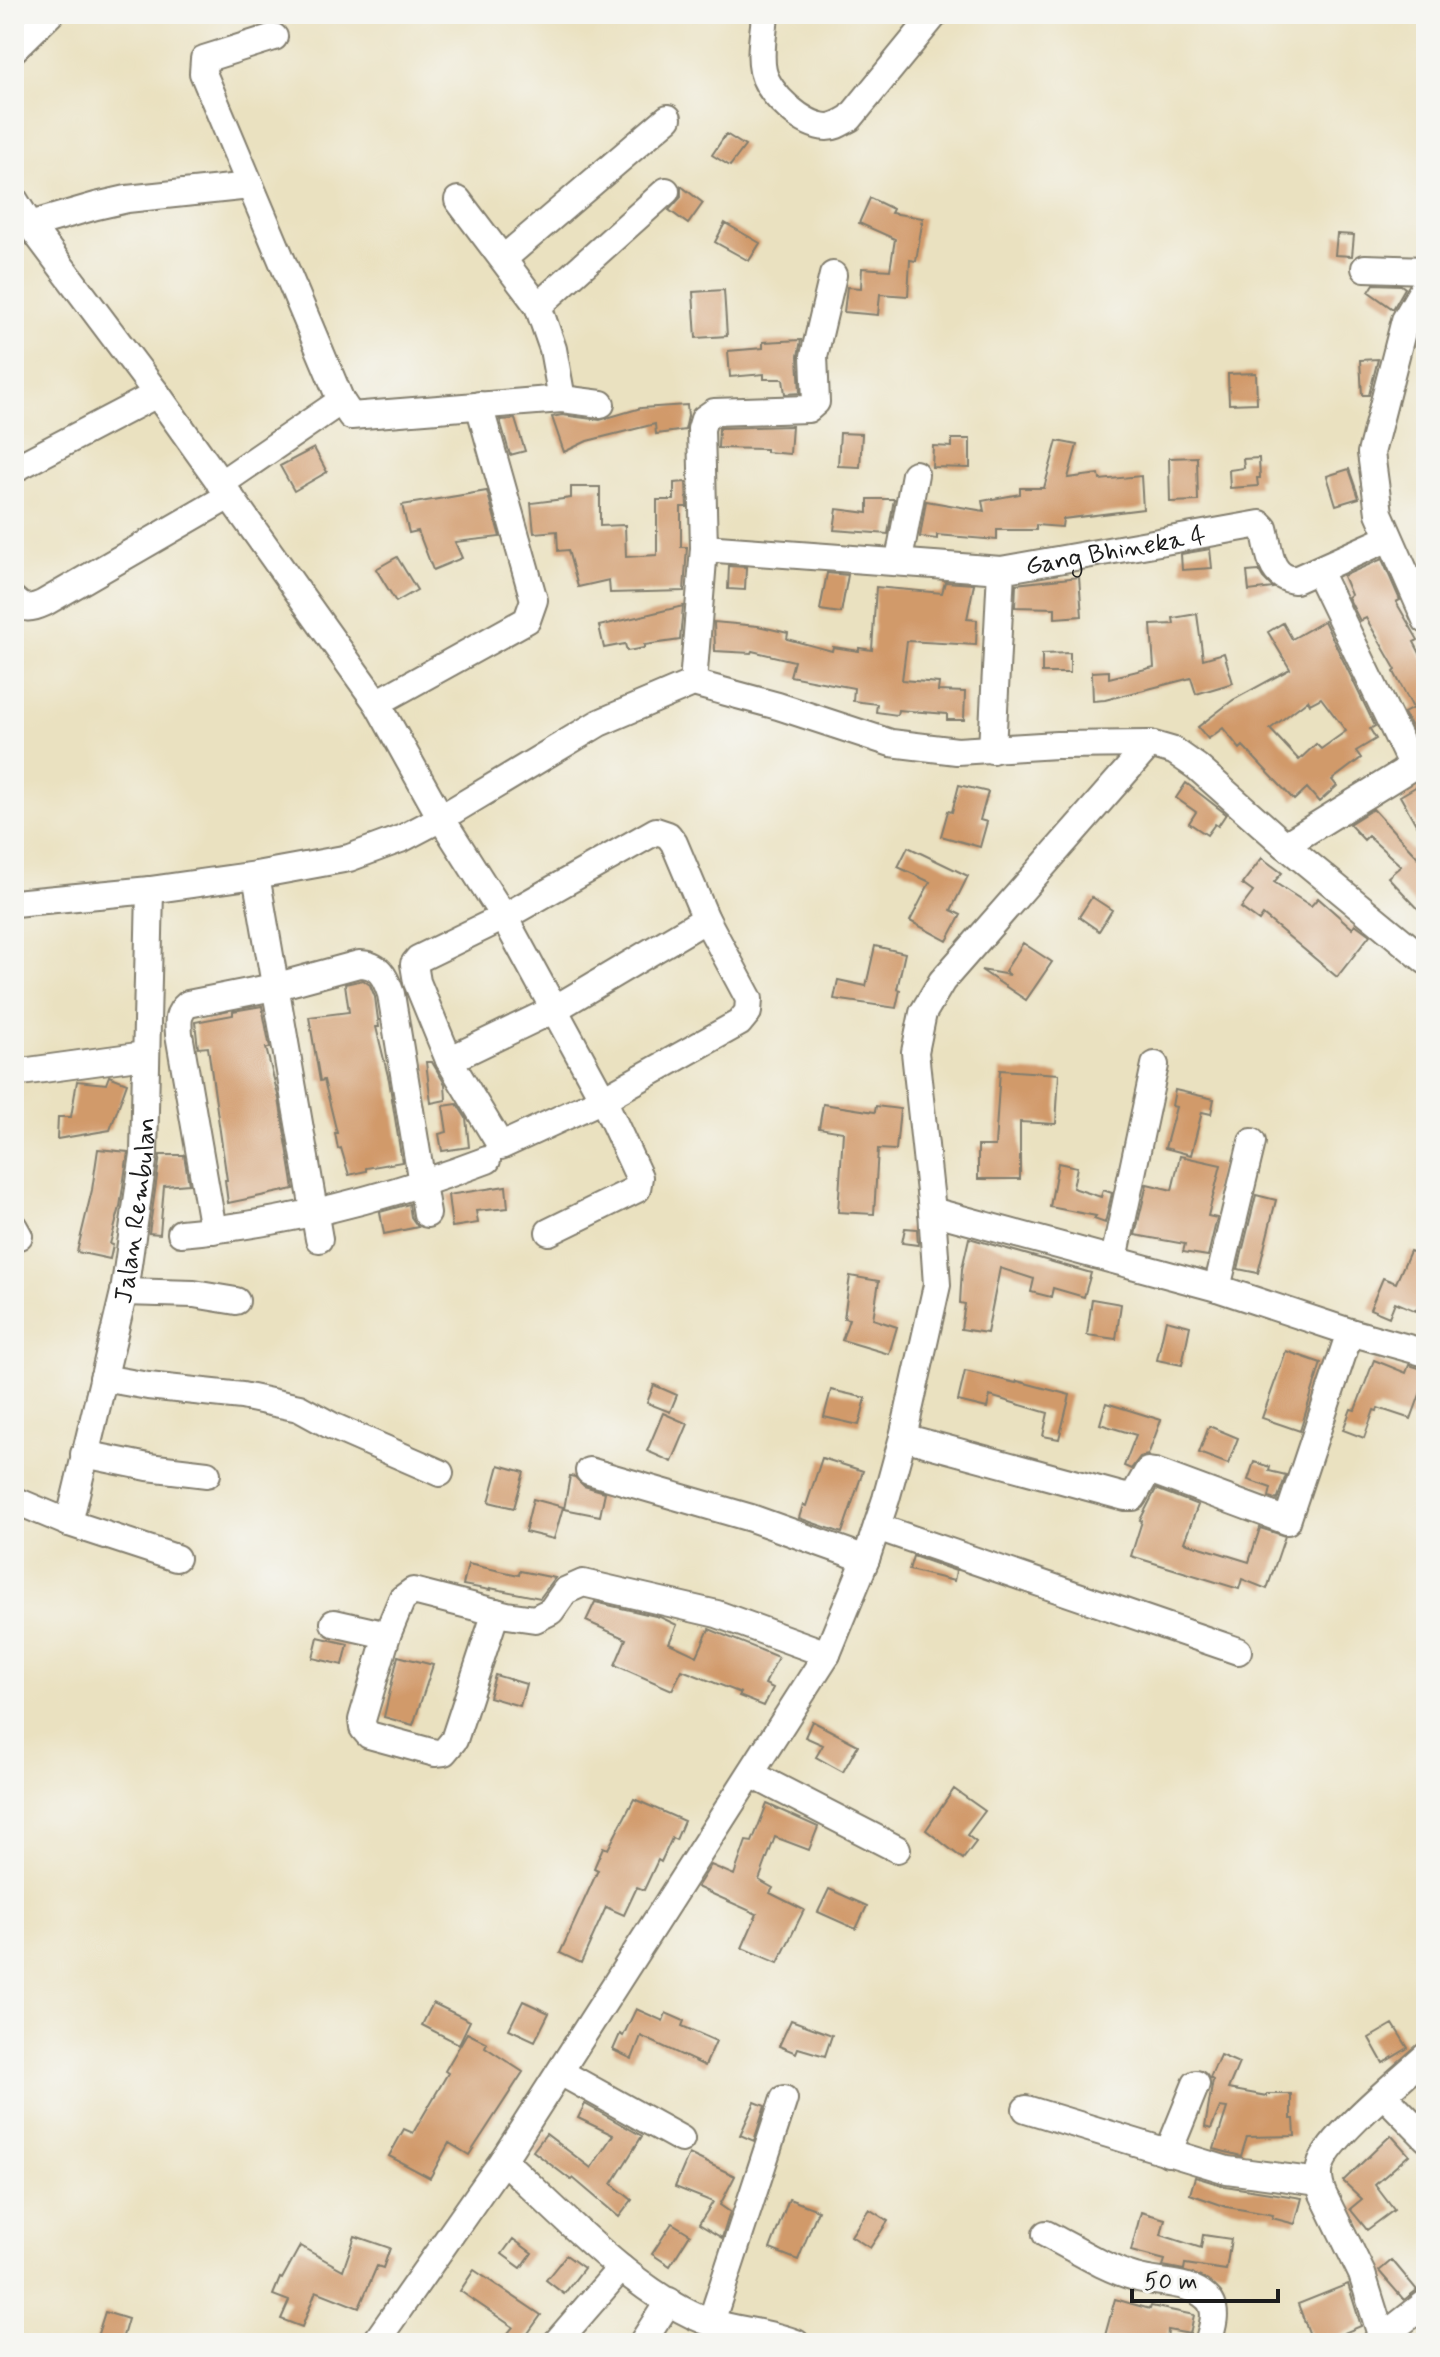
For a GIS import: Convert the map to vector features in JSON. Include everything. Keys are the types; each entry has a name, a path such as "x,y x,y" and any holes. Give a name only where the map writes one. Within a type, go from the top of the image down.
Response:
{"street":[{"path":"14,49 50,14"},
{"path":"765,14 762,60 763,74 770,88 798,114 825,127 839,125 850,118 935,14"},
{"path":"274,37 204,59 203,73 341,401 351,416 562,399 601,404"},
{"path":"503,259 668,118"},
{"path":"30,225 127,199 250,186"},
{"path":"538,306 666,191"},
{"path":"14,199 377,703 441,818 504,917 603,1099 640,1184 637,1189 549,1232"},
{"path":"458,200 538,306 553,349 562,399"},
{"path":"1365,268 1426,270"},
{"path":"693,683 704,548 701,429 704,419 714,412 808,409 816,402 814,356 833,275"},
{"path":"1426,284 1405,320 1371,453 1377,505 1426,620"},
{"path":"14,469 157,394"},
{"path":"14,600 23,607 33,608 44,603 224,490 341,401"},
{"path":"377,703 527,620 534,600 479,405"},
{"path":"899,560 915,474"},
{"name":"Gang Bhineka 4","path":"704,548 899,560 1001,570 1260,524 1264,528 1276,573 1295,580 1389,538"},
{"path":"992,750 1001,570"},
{"path":"1285,845 1419,762 1318,571"},
{"path":"14,903 150,890 349,858 403,838 582,732 693,683 778,706 891,743 957,751 1150,744 1174,751 1197,767 1285,845 1426,961"},
{"path":"375,2343 503,2160 827,1654 877,1527 903,1437 937,1285 915,1052 923,1013 942,981 1150,744"},
{"path":"656,831 668,835 674,843 706,919 749,999 748,1012 739,1023 603,1099 501,1146 449,1060 417,982 414,964 418,959 504,917 656,831"},
{"path":"256,875 319,1239"},
{"name":"Jalan Rembulan","path":"69,1523 124,1292 144,1154 150,890"},
{"path":"449,1060 553,1010 706,919"},
{"path":"213,1230 178,1019 181,1010 188,1004 274,987 359,964 370,964 380,970 391,994 427,1214"},
{"path":"14,1073 145,1055"},
{"path":"1114,1259 1155,1065"},
{"path":"1217,1288 1252,1142"},
{"path":"181,1233 314,1211 424,1183 487,1160"},
{"path":"932,1211 1217,1288 1350,1332 1426,1353"},
{"path":"124,1292 194,1294 236,1301"},
{"path":"903,1437 1130,1498 1136,1494 1143,1475 1148,1471 1155,1472 1287,1521 1350,1332"},
{"path":"103,1378 242,1396 299,1408 332,1426 440,1473"},
{"path":"84,1454 148,1467 207,1474"},
{"path":"589,1471 751,1518 866,1559"},
{"path":"14,1500 69,1523 176,1558"},
{"path":"877,1527 1238,1651"},
{"path":"496,1612 454,1740 444,1752 435,1753 369,1735 363,1728 362,1720 387,1635 402,1599 413,1591 535,1619 551,1611 565,1591 583,1583 593,1583 717,1614 827,1654"},
{"path":"334,1623 387,1635"},
{"path":"751,1774 897,1849"},
{"path":"1426,2056 1326,2154 1319,2167 1319,2182 1362,2274 1379,2340 1426,2303"},
{"path":"560,2072 681,2139"},
{"path":"1168,2153 1196,2084"},
{"path":"1384,2095 1426,2138"},
{"path":"711,2322 784,2099"},
{"path":"1026,2109 1227,2170 1319,2182"},
{"path":"503,2160 621,2268 669,2301 711,2322 778,2336 796,2343"},
{"path":"1046,2234 1135,2277 1177,2285 1205,2295 1213,2305 1214,2316 1208,2343"},
{"path":"556,2343 621,2268"},
{"path":"642,2343 669,2301"}],"building":[{"path":"726,134 745,146 730,166 712,155"},
{"path":"681,186 703,203 688,224 669,210 681,197"},
{"path":"870,198 893,209 891,213 923,218 916,261 910,260 908,296 880,294 878,315 844,312 847,287 861,288 862,268 890,270 895,239 859,223"},
{"path":"725,223 760,243 749,261 715,242"},
{"path":"1337,234 1354,235 1352,256 1335,255"},
{"path":"1374,284 1401,285 1405,288 1393,309 1369,292"},
{"path":"724,290 727,336 696,338 693,292"},
{"path":"801,340 798,356 800,393 785,394 783,379 764,379 764,374 730,377 728,351 763,348 763,342"},
{"path":"1378,359 1369,395 1362,395 1360,360"},
{"path":"1256,373 1257,403 1229,404 1228,374"},
{"path":"687,405 685,430 656,434 655,424 587,441 564,452 552,417 562,415 600,420 641,408"},
{"path":"515,419 525,451 510,455 500,420"},
{"path":"792,426 790,454 766,452 766,449 718,448 719,428"},
{"path":"840,433 862,434 860,467 838,466"},
{"path":"952,439 970,439 970,468 932,467 933,446 952,447"},
{"path":"1057,441 1077,445 1068,478 1099,474 1100,480 1141,476 1143,509 1063,519 1062,527 1036,525 1036,530 997,530 997,540 937,535 937,539 920,537 926,501 984,511 982,501 1020,494 1020,488 1044,488"},
{"path":"314,448 327,472 294,491 280,466"},
{"path":"1197,457 1198,501 1170,502 1169,458"},
{"path":"1259,458 1258,486 1230,488 1229,470 1244,468 1243,459"},
{"path":"1349,469 1359,498 1336,505 1327,476"},
{"path":"686,482 687,507 681,507 681,547 687,547 684,591 610,593 609,580 578,587 568,550 558,551 557,531 534,533 531,503 571,498 571,487 600,487 600,526 625,525 626,557 657,555 657,500 674,500 674,483"},
{"path":"487,491 500,537 455,542 462,558 433,570 418,531 409,533 402,505"},
{"path":"868,499 894,499 888,534 834,530 837,509 868,513"},
{"path":"1210,549 1212,568 1182,570 1181,554"},
{"path":"397,557 417,590 396,602 376,569"},
{"path":"1382,559 1400,600 1396,602 1418,640 1414,642 1426,665 1426,732 1425,729 1415,735 1404,713 1413,708 1394,672 1396,670 1366,618 1360,621 1348,597 1351,595 1343,576"},
{"path":"729,566 746,567 745,590 728,589"},
{"path":"1259,571 1273,588 1249,591 1247,572"},
{"path":"827,573 848,575 841,613 820,610"},
{"path":"1079,577 1082,616 1055,618 1055,608 1015,607 1016,584"},
{"path":"945,582 974,584 967,619 977,620 976,645 907,641 902,680 939,683 938,691 965,692 964,720 947,720 947,714 898,710 897,715 876,712 877,704 853,701 854,688 790,676 794,661 752,651 715,651 714,622 758,626 788,633 787,639 832,651 833,647 872,650 876,587 942,593"},
{"path":"683,606 680,640 644,645 644,648 627,651 625,644 604,648 599,626"},
{"path":"1197,614 1203,659 1224,653 1233,683 1196,694 1191,678 1093,701 1092,672 1109,671 1109,678 1154,667 1151,625 1174,624 1173,618"},
{"path":"1324,621 1375,726 1370,729 1376,739 1356,751 1361,758 1332,780 1337,786 1319,802 1307,788 1294,800 1243,746 1240,749 1223,728 1208,739 1198,727 1233,700 1290,669 1268,632 1283,623 1292,639","holes":["1321,698 1346,731 1321,749 1316,744 1299,760 1270,729 1308,700 1310,704"]},
{"path":"1070,653 1070,673 1042,673 1042,654"},
{"path":"1426,781 1426,842 1400,796"},
{"path":"1186,783 1226,814 1207,835 1189,823 1196,812 1176,798"},
{"path":"959,785 988,792 980,820 987,822 980,847 941,836"},
{"path":"1373,809 1426,866 1426,917 1388,877 1401,866 1368,836 1364,840 1349,824"},
{"path":"908,847 968,876 951,910 961,915 947,941 910,921 930,882 898,867"},
{"path":"1262,858 1282,873 1274,882 1311,906 1318,898 1352,928 1355,924 1370,935 1337,977 1263,915 1259,921 1241,908 1253,892 1242,884"},
{"path":"1092,897 1112,910 1099,931 1079,917"},
{"path":"1023,943 1052,962 1026,1000 981,970 1010,975 1005,971"},
{"path":"875,946 905,953 896,1008 834,999 838,980 866,986"},
{"path":"363,980 370,985 375,997 379,1027 376,1027 389,1080 402,1162 366,1168 366,1171 349,1175 341,1148 338,1149 324,1080 320,1081 309,1017 349,1012 345,984"},
{"path":"262,1006 270,1048 266,1048 279,1099 294,1189 228,1203 208,1047 198,1048 195,1022"},
{"path":"426,1062 432,1062 445,1084 446,1100 431,1103"},
{"path":"1000,1070 1059,1074 1056,1124 1020,1122 1020,1179 978,1179 978,1146 995,1146"},
{"path":"109,1076 127,1083 110,1130 57,1139 58,1117 71,1117 77,1081 106,1084"},
{"path":"1175,1090 1214,1099 1211,1114 1202,1112 1191,1155 1165,1148 1176,1107 1172,1106"},
{"path":"457,1104 466,1118 469,1147 442,1151 439,1134 447,1132 443,1106"},
{"path":"823,1104 875,1112 876,1106 900,1109 896,1150 878,1149 874,1214 838,1212 843,1132 819,1128"},
{"path":"98,1149 128,1152 120,1207 110,1244 113,1245 110,1259 77,1252"},
{"path":"160,1155 184,1155 189,1184 164,1186 160,1234 149,1233"},
{"path":"1180,1156 1221,1165 1208,1216 1217,1218 1208,1256 1183,1252 1185,1244 1135,1235 1147,1184 1172,1190"},
{"path":"1058,1163 1077,1167 1073,1188 1101,1197 1103,1190 1112,1193 1105,1223 1094,1219 1096,1216 1050,1207"},
{"path":"506,1186 508,1208 476,1211 478,1223 452,1227 448,1195"},
{"path":"1256,1195 1276,1200 1258,1273 1238,1269"},
{"path":"409,1204 411,1217 418,1227 384,1234 380,1212"},
{"path":"905,1228 917,1229 918,1245 902,1243"},
{"path":"969,1238 1091,1273 1084,1297 1053,1288 1051,1297 1031,1292 1034,1279 1000,1268 987,1333 961,1329 965,1304 960,1303 962,1269"},
{"path":"1410,1251 1426,1257 1426,1287 1416,1311 1395,1302 1389,1317 1370,1309 1383,1278 1396,1283"},
{"path":"850,1276 879,1281 873,1319 897,1327 889,1354 842,1340 849,1319 844,1318"},
{"path":"1092,1299 1121,1304 1116,1339 1087,1335"},
{"path":"1166,1320 1190,1326 1182,1365 1157,1360"},
{"path":"1286,1351 1321,1363 1300,1431 1262,1418"},
{"path":"1374,1360 1406,1373 1409,1365 1426,1370 1426,1378 1411,1419 1378,1408 1374,1410 1364,1438 1343,1430 1351,1409 1355,1410"},
{"path":"965,1371 1070,1395 1059,1439 1043,1436 1048,1413 990,1396 987,1408 958,1401"},
{"path":"654,1385 677,1395 670,1412 647,1403"},
{"path":"831,1390 866,1398 859,1425 824,1417"},
{"path":"1106,1403 1161,1420 1148,1455 1140,1457 1131,1469 1124,1466 1136,1435 1100,1424"},
{"path":"663,1413 688,1424 672,1462 647,1451"},
{"path":"1209,1426 1238,1438 1228,1464 1199,1453"},
{"path":"822,1458 863,1471 842,1533 799,1518"},
{"path":"1254,1462 1270,1467 1269,1471 1286,1475 1277,1500 1269,1497 1271,1488 1248,1480"},
{"path":"499,1465 524,1472 514,1508 489,1502"},
{"path":"570,1476 584,1486 605,1492 600,1516 564,1509"},
{"path":"1156,1489 1198,1505 1184,1542 1249,1562 1260,1528 1285,1536 1267,1589 1242,1579 1239,1589 1131,1556 1140,1520"},
{"path":"533,1499 563,1507 554,1539 525,1532"},
{"path":"913,1556 956,1571 954,1581 909,1570"},
{"path":"468,1564 519,1575 520,1571 555,1578 540,1598 490,1590 463,1585"},
{"path":"595,1602 660,1617 677,1625 669,1643 697,1656 709,1629 778,1657 765,1684 773,1688 764,1706 739,1696 741,1693 682,1670 672,1690 615,1665 626,1639 586,1621"},
{"path":"318,1637 348,1644 343,1665 313,1658"},
{"path":"398,1656 433,1665 413,1725 384,1717"},
{"path":"495,1675 526,1684 520,1706 489,1697"},
{"path":"812,1721 858,1745 843,1772 816,1757 823,1745 805,1737"},
{"path":"954,1789 985,1811 967,1835 976,1842 963,1859 926,1830"},
{"path":"634,1799 684,1821 676,1840 672,1838 661,1862 658,1860 644,1890 637,1887 624,1915 606,1907 581,1963 560,1953 598,1870 594,1868 603,1847 608,1849"},
{"path":"767,1804 818,1827 809,1850 775,1837 759,1880 773,1888 770,1893 804,1910 778,1963 742,1948 757,1914 697,1887 711,1865 734,1875 746,1841 752,1842"},
{"path":"829,1889 867,1906 856,1929 818,1912"},
{"path":"523,2001 549,2013 535,2041 509,2029"},
{"path":"433,2003 470,2021 459,2044 422,2025"},
{"path":"636,2009 663,2021 666,2013 684,2021 682,2026 716,2041 705,2066 641,2036 632,2059 613,2050"},
{"path":"791,2020 832,2035 825,2056 798,2048 796,2053 779,2046"},
{"path":"1393,2024 1408,2048 1383,2063 1369,2038"},
{"path":"467,2033 487,2043 485,2047 523,2072 469,2155 449,2143 430,2178 389,2156 404,2129 413,2133"},
{"path":"1220,2055 1239,2063 1228,2089 1267,2096 1291,2094 1295,2136 1247,2137 1241,2156 1214,2149 1227,2108 1220,2107 1211,2129 1205,2127 1213,2080 1210,2078"},
{"path":"755,2102 765,2106 754,2141 740,2135"},
{"path":"585,2104 642,2136 612,2184 632,2200 619,2217 573,2178 571,2180 533,2151 546,2134 591,2168 613,2135 578,2118"},
{"path":"1391,2135 1409,2155 1375,2185 1394,2210 1367,2230 1350,2209 1362,2199 1343,2181"},
{"path":"689,2154 735,2176 720,2205 730,2212 722,2238 699,2224 713,2202 675,2187"},
{"path":"1195,2177 1225,2186 1302,2198 1295,2224 1272,2218 1273,2215 1227,2207 1190,2194"},
{"path":"789,2199 818,2210 798,2260 770,2249"},
{"path":"869,2209 888,2221 870,2248 851,2236"},
{"path":"1141,2212 1165,2219 1161,2235 1201,2248 1203,2235 1231,2239 1226,2270 1185,2264 1184,2270 1163,2266 1165,2260 1131,2251"},
{"path":"672,2223 690,2234 670,2266 652,2254"},
{"path":"355,2236 390,2248 383,2268 377,2266 359,2308 316,2291 302,2327 281,2319 289,2301 273,2295 300,2246 343,2270"},
{"path":"513,2239 532,2253 521,2268 502,2254"},
{"path":"566,2255 584,2268 564,2294 546,2280"},
{"path":"1392,2260 1417,2290 1404,2300 1379,2271"},
{"path":"474,2270 541,2315 521,2343 500,2343 513,2327 460,2291"},
{"path":"1348,2284 1361,2326 1321,2343 1313,2343 1298,2304"},
{"path":"1115,2299 1150,2309 1151,2306 1194,2315 1190,2334 1168,2330 1167,2343 1103,2343"},
{"path":"105,2312 128,2319 121,2343 95,2343"}]}
